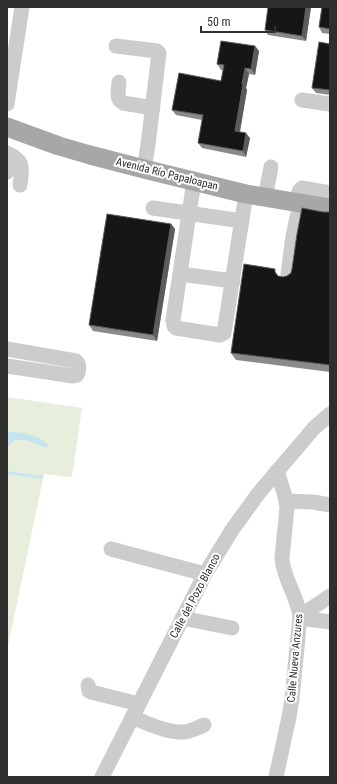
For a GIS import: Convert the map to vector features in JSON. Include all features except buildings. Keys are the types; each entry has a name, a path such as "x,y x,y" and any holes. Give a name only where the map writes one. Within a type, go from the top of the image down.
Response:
{"main road":[{"name":"Avenida Río Papaloapan","path":"7,127 59,146 144,169 265,198 330,208"}],"street":[{"path":"7,104 22,7"},
{"path":"116,46 157,51 159,53 144,169"},
{"path":"119,82 118,99 120,101 123,103 152,108"},
{"path":"302,100 330,104"},
{"path":"7,172 9,154 20,162 22,166 20,185"},
{"path":"265,198 271,167"},
{"path":"194,181 173,320 173,324 176,328 220,335 224,333 246,194"},
{"path":"288,275 293,234 299,203 299,191 302,188 330,193"},
{"path":"152,208 242,221"},
{"path":"180,274 232,281"},
{"path":"7,349 76,361 79,365 77,375 73,376 7,366"},
{"name":"Calle del Pozo Blanco","path":"102,777 204,574 258,494 314,428 330,414"},
{"name":"Calle Nueva Anzures","path":"276,777 288,725 292,699 300,617 298,604 282,564 287,501 277,471"},
{"path":"287,501 313,502 330,505"},
{"path":"111,549 204,574"},
{"path":"300,617 330,596"},
{"path":"300,617 330,622"},
{"path":"182,618 232,628"},
{"path":"88,685 89,691 135,710 166,729 176,732 184,732 204,725"}],"green space":[{"path":"7,397 82,408 72,477 44,474 7,651"}],"water":[{"path":"7,432 36,437 41,439 50,447 41,446 25,440 14,440 9,446 7,446"},
{"path":"7,471 43,476 43,479 7,474"}]}
